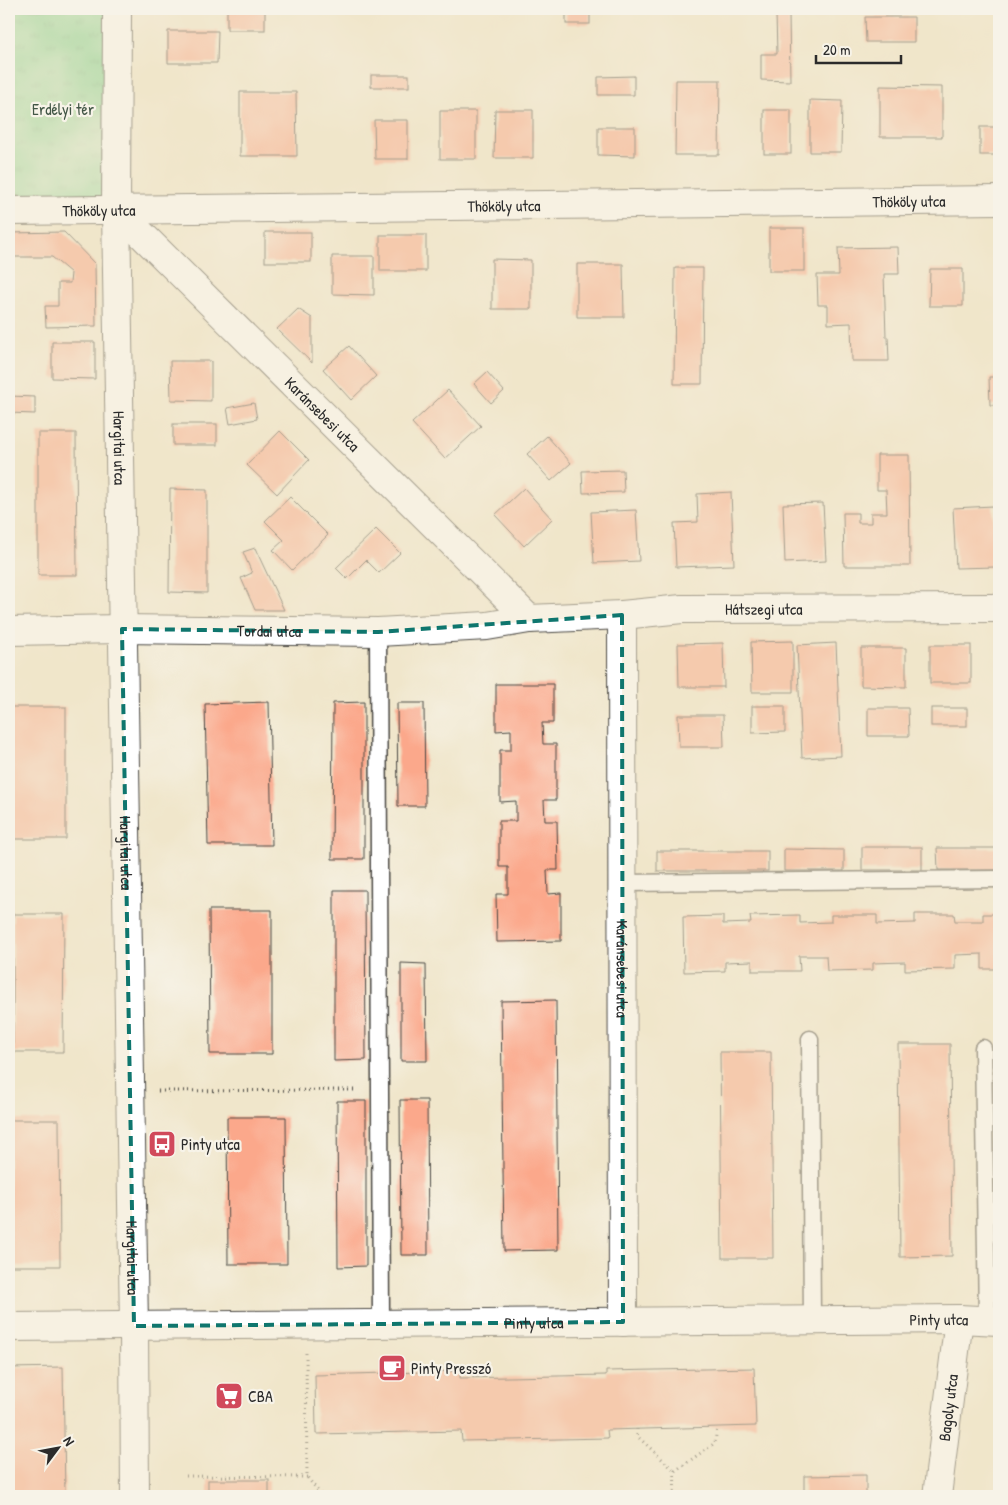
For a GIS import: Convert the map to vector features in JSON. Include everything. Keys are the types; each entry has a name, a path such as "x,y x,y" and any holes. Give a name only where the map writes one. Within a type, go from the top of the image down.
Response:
{"street":[{"path":"116,209 117,9"},
{"name":"Thököly utca","path":"9,211 999,200"},
{"name":"Karánsebesi utca","path":"116,209 529,619"},
{"name":"Hargitai utca","path":"116,209 134,1326 135,1496"},
{"name":"Hátszegi utca","path":"529,619 622,615 682,609 999,608"},
{"name":"Karánsebesi utca","path":"622,615 623,1322"},
{"name":"Tordai utca","path":"9,631 122,629 378,632 487,626 529,619"},
{"name":"Bagoly utca","path":"937,1496 959,1319"},
{"name":"Pinty utca","path":"9,1327 993,1320"}],"lane":[{"path":"378,632 381,1324"},
{"path":"622,883 999,879"},
{"path":"810,1039 812,1320"},
{"path":"983,1048 993,1320"}],"path":[{"path":"9,18 14,9"},
{"path":"130,1091 380,1090"},
{"path":"306,1354 307,1477 322,1496"},
{"path":"675,1471 715,1443 717,1428"},
{"path":"637,1429 637,1436 675,1471 674,1496"},
{"path":"186,1476 307,1477"}],"highlighted area":[{"path":"622,615 623,1322 134,1326 122,629 378,632"}],"green space":[{"name":"Erdélyi tér","path":"9,9 117,9 116,209 9,211"}],"building":[{"path":"227,9 265,9 265,30 227,30"},
{"path":"566,9 590,9 590,24 566,24"},
{"path":"776,14 789,14 790,81 761,80 761,54 777,54"},
{"path":"865,17 914,17 914,42 866,42"},
{"path":"168,31 218,31 217,63 168,63"},
{"path":"371,75 409,75 409,87 371,87"},
{"path":"634,76 634,95 598,95 598,77"},
{"path":"676,80 720,80 719,155 675,155"},
{"path":"880,86 942,87 942,137 880,137"},
{"path":"240,92 296,92 297,156 240,156"},
{"path":"810,100 842,101 841,152 810,152"},
{"path":"495,110 533,110 533,158 494,158"},
{"path":"764,110 791,110 791,154 764,154"},
{"path":"440,111 476,111 476,159 440,159"},
{"path":"374,120 408,120 408,159 375,159"},
{"path":"598,127 635,127 635,156 598,155"},
{"path":"980,127 999,127 999,155 980,155"},
{"path":"769,228 804,228 804,271 769,271"},
{"path":"64,232 95,264 96,326 46,327 45,306 58,306 58,283 70,283 71,273 52,257 9,257 9,233"},
{"path":"265,232 311,232 311,262 265,262"},
{"path":"380,235 426,235 426,271 380,271"},
{"path":"898,247 899,274 884,274 886,337 888,337 889,361 852,361 851,323 828,324 828,305 818,305 817,275 839,275 838,248"},
{"path":"332,256 374,256 374,295 332,294"},
{"path":"492,259 531,260 531,309 492,309"},
{"path":"577,264 623,264 624,317 577,317"},
{"path":"675,268 703,268 702,384 674,384"},
{"path":"930,269 963,269 963,306 929,306"},
{"path":"298,309 312,318 312,363 277,329"},
{"path":"52,342 95,342 95,379 52,378"},
{"path":"349,346 376,376 351,400 323,369"},
{"path":"170,361 211,361 211,401 171,400"},
{"path":"487,372 504,391 491,403 474,384"},
{"path":"989,377 999,377 999,405 990,405"},
{"path":"448,390 481,426 445,459 412,423"},
{"path":"9,396 35,397 35,414 9,413"},
{"path":"254,403 257,419 230,424 227,408"},
{"path":"173,424 217,424 217,445 173,445"},
{"path":"280,431 309,460 277,494 247,465"},
{"path":"38,433 76,433 77,575 38,575"},
{"path":"547,436 571,463 551,481 527,454"},
{"path":"877,455 909,455 910,566 844,566 843,513 858,513 858,523 871,523 871,513 887,513 886,490 877,490"},
{"path":"623,470 624,492 583,493 582,471"},
{"path":"524,488 552,519 524,546 495,515"},
{"path":"170,489 207,490 207,593 169,592"},
{"path":"731,492 734,565 676,567 674,523 698,522 697,494"},
{"path":"290,497 328,535 292,570 273,550 284,540 265,521"},
{"path":"823,503 826,561 785,563 783,504"},
{"path":"993,506 996,567 956,568 953,508"},
{"path":"636,510 639,561 594,563 591,512"},
{"path":"376,529 400,553 379,573 366,560 347,579 336,568"},
{"path":"255,548 284,610 255,610 241,578 252,573 243,552"},
{"path":"793,641 793,692 752,692 751,642"},
{"path":"723,643 724,687 679,687 678,644"},
{"path":"836,643 841,756 802,758 797,645"},
{"path":"930,645 971,645 971,683 930,683"},
{"path":"861,648 906,648 906,687 861,686"},
{"path":"496,684 553,684 553,723 542,723 543,744 556,744 556,800 544,800 545,821 557,821 558,870 547,870 548,894 561,893 561,941 497,942 496,894 508,894 508,867 499,867 499,821 516,821 516,801 500,802 500,750 511,750 511,730 496,731"},
{"path":"269,702 272,845 208,845 205,704"},
{"path":"364,702 364,859 332,859 333,703"},
{"path":"397,703 424,703 425,806 398,806"},
{"path":"752,706 785,706 785,732 752,733"},
{"path":"10,707 66,707 66,839 9,839"},
{"path":"868,708 908,708 909,736 868,736"},
{"path":"931,708 967,708 967,726 931,726"},
{"path":"678,715 723,715 724,747 679,747"},
{"path":"862,847 922,847 922,870 862,870"},
{"path":"937,848 999,848 999,870 938,870"},
{"path":"784,849 844,850 844,871 784,871"},
{"path":"657,851 768,851 768,871 657,871"},
{"path":"334,890 365,890 366,1060 334,1061"},
{"path":"209,910 272,910 272,1054 210,1054"},
{"path":"13,914 64,914 63,1052 13,1052"},
{"path":"915,914 954,914 955,921 983,921 983,914 999,914 999,969 982,969 982,954 955,955 955,969 905,970 905,962 873,963 873,970 827,971 826,956 799,956 800,971 752,971 752,961 725,962 725,971 684,972 683,917 723,916 723,924 751,923 750,916 800,915 800,923 831,922 831,915 877,915 877,924 915,923"},
{"path":"401,963 426,964 427,1061 401,1061"},
{"path":"556,1000 558,1250 504,1251 501,1001"},
{"path":"898,1044 950,1044 952,1256 900,1257"},
{"path":"720,1052 771,1052 773,1258 722,1258"},
{"path":"400,1100 427,1100 428,1255 401,1255"},
{"path":"337,1101 366,1101 366,1266 338,1267"},
{"path":"227,1117 286,1117 287,1264 228,1264"},
{"path":"9,1120 59,1120 60,1266 9,1266"},
{"path":"63,1367 65,1496 9,1496 9,1368"},
{"path":"754,1368 756,1426 607,1430 608,1438 462,1441 461,1431 316,1434 315,1375 460,1371 460,1378 606,1375 606,1371"},
{"path":"866,1475 866,1496 804,1496 804,1476"},
{"path":"208,1480 269,1480 269,1496 208,1496"}],"place":[{"name":"Pinty utca","path":"162,1144"},
{"name":"Pinty Presszó","path":"392,1368"},
{"name":"CBA","path":"229,1396"}]}
